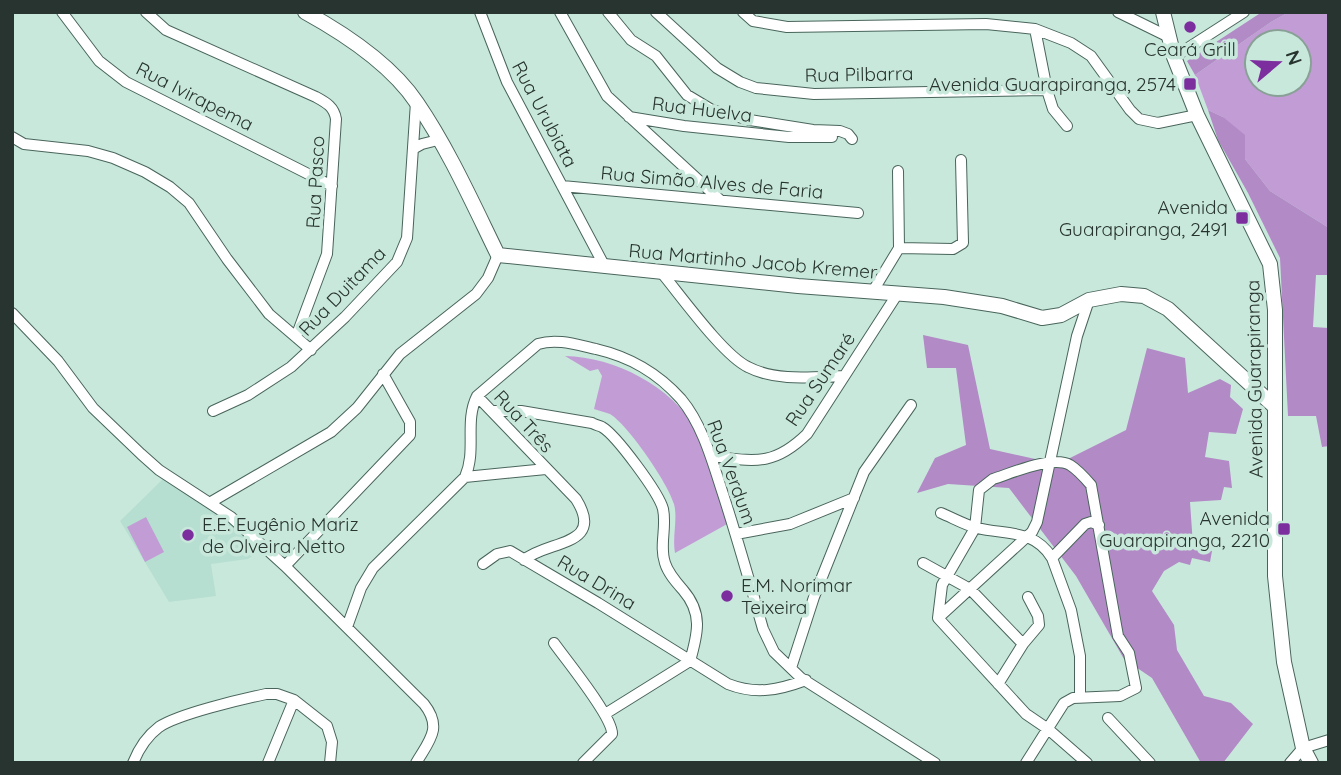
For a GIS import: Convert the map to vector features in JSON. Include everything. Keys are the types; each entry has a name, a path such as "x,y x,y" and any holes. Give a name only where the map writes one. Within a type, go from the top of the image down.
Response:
{"street":[{"name":"Rua Ivirapema","path":"62,12 99,61 126,82 332,186"},
{"name":"Rua Pasco","path":"146,12 166,30 279,80 332,107 336,119 327,254 296,337"},
{"path":"211,502 331,432 358,408 400,354 476,294 488,278 498,255 416,102 385,68 345,37 305,12"},
{"name":"Rua Urubiata","path":"480,12 507,82 605,267"},
{"name":"Rua Huelva","path":"560,12 600,88 628,117 789,137 854,139 840,131 788,126 712,110 687,95 656,56 631,40 608,12"},
{"name":"Rua Pilbarra","path":"656,12 718,68 740,82 756,88 814,94 1047,90"},
{"path":"743,12 753,21 787,27 986,24 1034,29 1072,43 1091,56 1139,119 1158,123 1197,115"},
{"path":"1118,12 1169,37"},
{"name":"Avenida Guarapiranga","path":"1163,12 1174,57 1197,115 1270,264 1275,310 1275,576 1284,662 1303,748 1311,763"},
{"path":"1174,57 1244,12"},
{"path":"1034,29 1053,109 1067,126"},
{"name":"Rua Duitama","path":"214,411 267,384 311,350 390,271 403,251 407,238 416,102"},
{"path":"628,117 720,200"},
{"path":"12,137 24,144 88,151 113,158 170,187 189,203 269,314 311,350"},
{"path":"413,149 438,140"},
{"path":"899,248 953,249 961,246 961,160"},
{"path":"873,291 899,248 898,171"},
{"name":"Rua Simão Alves de Faria","path":"562,186 858,213"},
{"name":"Rua Martinho Jacob Kremer","path":"498,255 988,303 1042,318 1061,315 1089,300 1134,294 1168,309 1273,405"},
{"path":"661,272 732,355 747,367 788,377 844,376"},
{"name":"Rua Sumaré","path":"711,456 769,459 792,449 807,435 898,293"},
{"path":"938,618 1028,536 1037,522 1077,336 1089,300"},
{"path":"12,313 58,361 93,408 141,454 159,470 231,517 285,566 430,713 434,723 432,736 416,763"},
{"name":"Rua Verdum","path":"477,396 531,349 544,342 575,344 622,355 649,370 682,400 694,418 711,456 763,629 774,652 806,680 935,763"},
{"path":"285,566 410,435 410,422 383,374"},
{"path":"346,627 361,588 373,568 465,477 472,457 471,408 477,396"},
{"name":"Rua Três","path":"477,396 576,499 583,517 583,527 574,540 539,551 524,560"},
{"path":"791,668 814,597 864,472 911,405"},
{"path":"492,411 521,411 601,426 616,441 654,491 662,506 665,565 697,612 697,634 690,661 605,714"},
{"path":"1026,763 1048,729 1064,703 1080,697 1120,696 1136,688 1129,653 1118,636 1091,485 1068,464 1049,462 993,479 979,490 975,528 942,585 938,618 1026,714 1048,729 1087,763"},
{"path":"465,477 546,469"},
{"path":"736,534 790,524 854,498"},
{"path":"941,513 975,528 1028,536 1044,545 1052,558 1073,622 1080,656 1080,697"},
{"path":"1052,558 1085,524 1091,522 1098,525"},
{"name":"Rua Drina","path":"483,564 506,551 728,684 747,690 773,691 806,680"},
{"path":"922,564 970,589 1023,644"},
{"path":"998,684 1023,644 1039,625 1038,616 1028,597"},
{"path":"554,643 605,714 612,728 612,734 583,763"},
{"path":"134,763 147,738 162,726 184,717 266,694 277,694 294,700 327,726 332,742 330,763"},
{"path":"268,763 294,700"},
{"path":"1108,718 1143,760"},
{"path":"1290,763 1303,748 1329,740"}],"shaded area":[{"path":"1262,12 1289,12 1262,28 1243,28 1243,42 1195,75 1187,61"},
{"path":"1289,12 1329,12 1329,228 1270,191 1245,159 1223,117 1208,110 1195,75 1243,42 1243,98 1313,98 1313,28 1262,28"},
{"path":"1208,110 1223,117 1245,135 1245,159 1270,191 1329,228 1329,275 1316,275 1313,327 1329,328 1329,446 1322,447 1316,416 1288,416 1280,258 1218,140"},
{"path":"923,335 968,345 990,449 1058,464 1126,430 1147,348 1185,358 1188,393 1220,379 1231,385 1230,397 1243,409 1236,434 1209,432 1205,457 1229,461 1232,488 1224,487 1221,500 1190,502 1193,545 1212,551 1210,562 1192,558 1190,565 1179,562 1164,571 1152,591 1174,625 1177,650 1204,696 1231,703 1253,724 1223,763 1201,763 1152,678 1124,659 1076,576 1009,488 948,484 917,493 935,458 966,445 956,368 927,368"},
{"path":"565,356 622,368 657,388 686,414 699,434 729,523 675,553 675,510 664,483 637,442 618,420 610,414 594,409 602,376 598,369 590,371"},
{"name":"E.E. Eugênio Mariz de Olveira Netto","path":"166,476 226,515 263,549 248,559 211,564 216,596 169,602 120,521"},
{"path":"146,517 164,552 145,562 127,527"}],"place":[{"name":"Ceará Grill","path":"1190,27"},
{"name":"Avenida Guarapiranga, 2574","path":"1190,84"},
{"name":"Avenida Guarapiranga, 2491","path":"1242,218"},
{"name":"Avenida Guarapiranga, 2210","path":"1284,529"},
{"name":"E.E. Eugênio Mariz de Olveira Netto","path":"188,535"},
{"name":"E.M. Norimar Teixeira","path":"727,596"}]}
